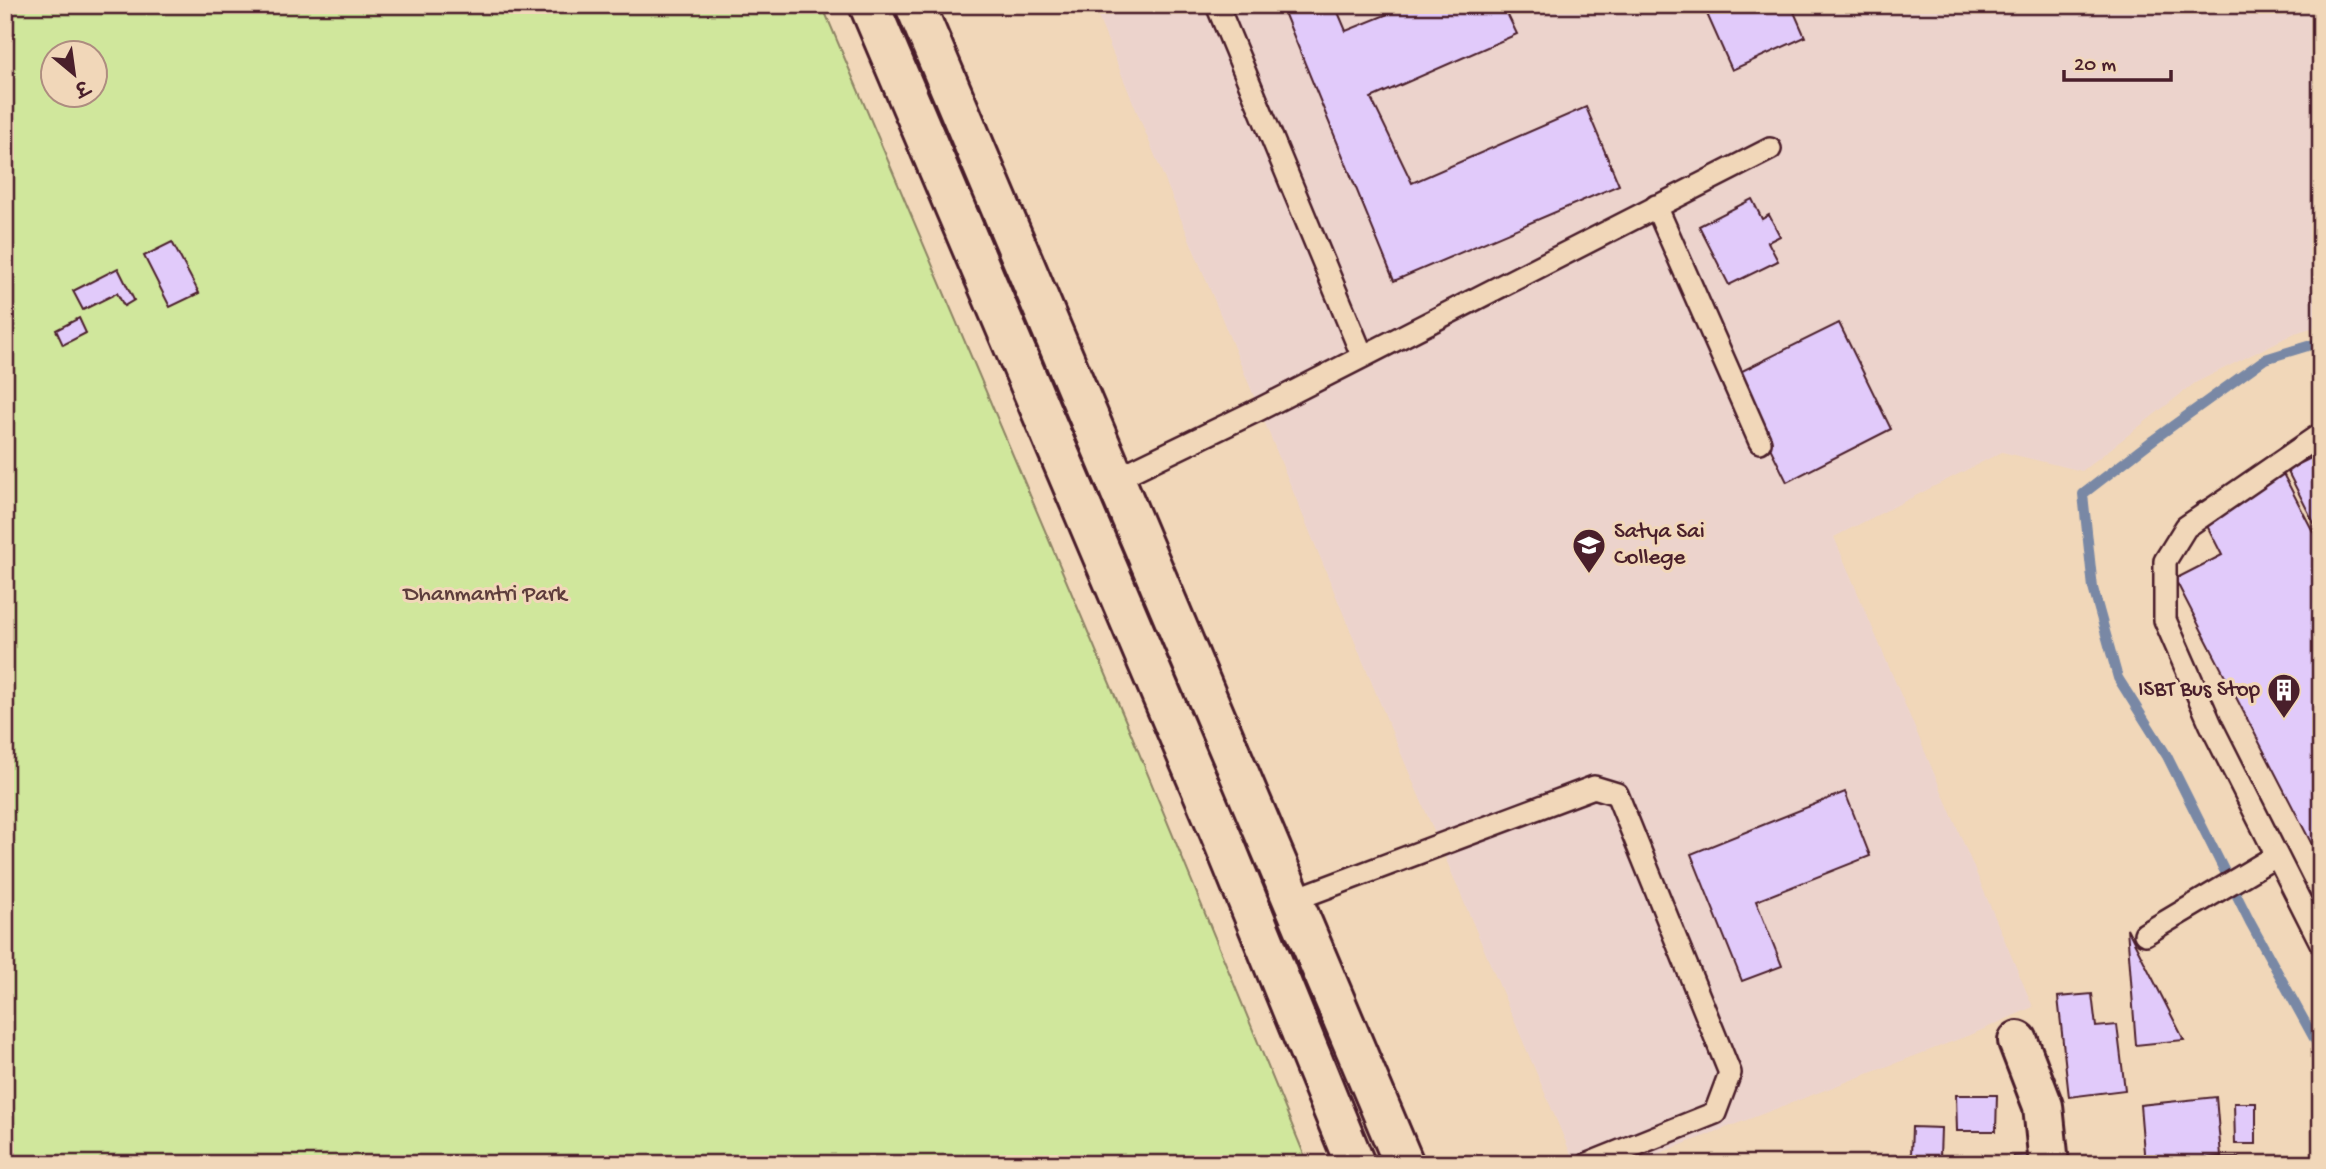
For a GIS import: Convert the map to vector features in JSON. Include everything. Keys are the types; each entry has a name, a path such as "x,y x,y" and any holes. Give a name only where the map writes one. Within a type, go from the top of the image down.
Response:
{"main road":[{"path":"869,5 1253,915 1355,1164"},
{"path":"915,5 1404,1164"},
{"path":"990,292 1029,275"},
{"path":"1253,915 1293,900"},
{"path":"2018,1041 2042,1106 2049,1164"}],"lane":[{"path":"1217,5 1362,355"},
{"path":"1115,479 1260,409 1770,149"},
{"path":"1656,206 1760,442"},
{"path":"2321,434 2186,527 2165,561 2165,620 2269,860 2321,943"},
{"path":"1293,900 1594,787 1617,794 1730,1073 1715,1113 1588,1164"},
{"path":"2146,934 2269,860"}],"shaded area":[{"name":"Satya Sai College","path":"1093,5 2321,5 2321,325 2295,333 2195,383 2082,471 2002,452 1834,537 2033,1007 1975,1033 1631,1164 1575,1164 1394,737"}],"green space":[{"name":"Dhanmantri Park","path":"5,5 822,5 1130,731 1308,1164 5,1164"}],"building":[{"path":"1281,5 1335,5 1346,31 1410,5 1503,5 1517,34 1371,98 1412,183 1586,107 1619,185 1394,281"},
{"path":"1703,5 1791,5 1805,37 1732,70"},
{"path":"1752,199 1762,219 1769,215 1780,236 1768,242 1778,261 1729,285 1699,226"},
{"path":"172,242 199,293 170,307 144,256"},
{"path":"118,268 134,300 124,306 117,293 83,310 73,291"},
{"path":"79,318 86,333 63,345 56,330"},
{"path":"1839,323 1891,429 1787,482 1734,375"},
{"path":"2321,453 2321,537 2287,470"},
{"name":"ISBT Bus Stop","path":"2277,462 2321,547 2321,862 2175,579 2222,555 2196,504"},
{"path":"1845,792 1870,856 1756,901 1782,966 1742,981 1691,854"},
{"path":"2127,928 2184,1040 2136,1045"},
{"path":"2092,994 2096,1027 2117,1025 2125,1090 2069,1097 2058,997"},
{"path":"1956,1095 1997,1095 1996,1131 1957,1131"},
{"path":"2216,1097 2221,1156 2145,1164 2140,1105"},
{"path":"2234,1103 2256,1103 2256,1144 2235,1144"},
{"path":"1912,1127 1941,1128 1940,1157 1911,1156"},
{"path":"2039,1155 2040,1164 2013,1164 2013,1156"},
{"path":"2214,1158 2240,1158 2241,1164 2214,1164"},
{"path":"1923,1161 1923,1164 1884,1164 1884,1162"}],"waterway":[{"path":"2321,342 2265,359 2083,494 2093,588 2118,678 2167,756 2250,922 2321,1051"}],"place":[{"name":"Satya Sai College","path":"1589,575"},
{"name":"ISBT Bus Stop","path":"2284,720"}]}
